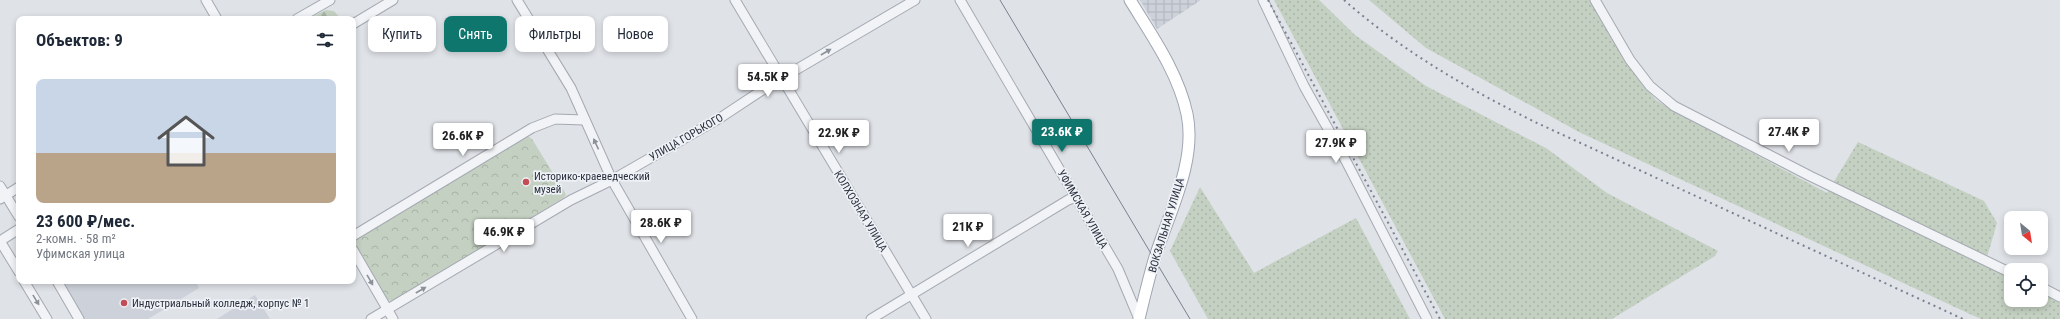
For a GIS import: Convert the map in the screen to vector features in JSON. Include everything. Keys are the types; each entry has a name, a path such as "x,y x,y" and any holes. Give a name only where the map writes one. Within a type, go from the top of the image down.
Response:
{"main road":[{"name":"ВОКЗАЛЬНАЯ УЛИЦА","path":"1130,0 1162,52 1177,82 1188,122 1189,149 1174,206 1154,258 1139,319"}],"street":[{"path":"206,0 215,16"},
{"path":"302,16 330,0"},
{"path":"356,22 393,0"},
{"path":"518,0 571,88 612,180 692,319"},
{"name":"КОЛХОЗНАЯ УЛИЦА","path":"735,0 926,319"},
{"name":"УЛИЦА ГОРЬКОГО","path":"371,319 572,200 612,180 720,118 782,78 915,0"},
{"name":"УФИМСКАЯ УЛИЦА","path":"960,0 1118,269 1139,319"},
{"path":"1263,0 1304,86 1346,161 1427,319"},
{"path":"1595,0 1630,60 1650,86 1674,106 1810,176 2004,270"},
{"path":"356,234 532,128 555,120 584,120"},
{"path":"0,186 3,197 16,214"},
{"path":"3,197 16,189"},
{"path":"871,319 1068,200 1076,197"},
{"path":"16,231 0,241 16,267"},
{"path":"356,255 393,319"},
{"path":"26,284 47,319"},
{"path":"59,284 79,319"},
{"path":"2048,290 2060,296"}],"shaded area":[{"path":"1140,0 1201,0 1157,29"},
{"name":"Индустриальный колледж, корпус № 1","path":"63,284 197,284 199,288 148,319 83,319"},
{"path":"255,295 270,319 217,319"}],"green space":[{"path":"1274,0 1319,0 1355,35 1426,86 1546,148 1607,193 1718,251 1715,256 1612,319 1445,319"},
{"path":"1369,0 1591,0 1639,80 1656,100 1827,193 1858,142 1984,201 1997,223 1985,264 2004,273 2004,307 2048,307 2048,294 2060,300 2060,319 1981,319 1579,132 1426,48"},
{"path":"326,10 334,11 338,16 314,16"},
{"path":"525,134 532,139 566,195 394,301 386,300 356,246 356,241 359,236"},
{"path":"1200,187 1254,273 1356,218 1410,319 1208,319 1170,251"}],"tram line":[{"path":"1000,0 1190,319"}],"railway":[{"path":"1268,0 1440,319"},
{"path":"1344,0 1366,19 1436,68 1511,110 1963,319"}],"place":[{"name":"Историко-краеведческий музей","path":"526,182"},
{"name":"Индустриальный колледж, корпус № 1","path":"124,303"}]}
